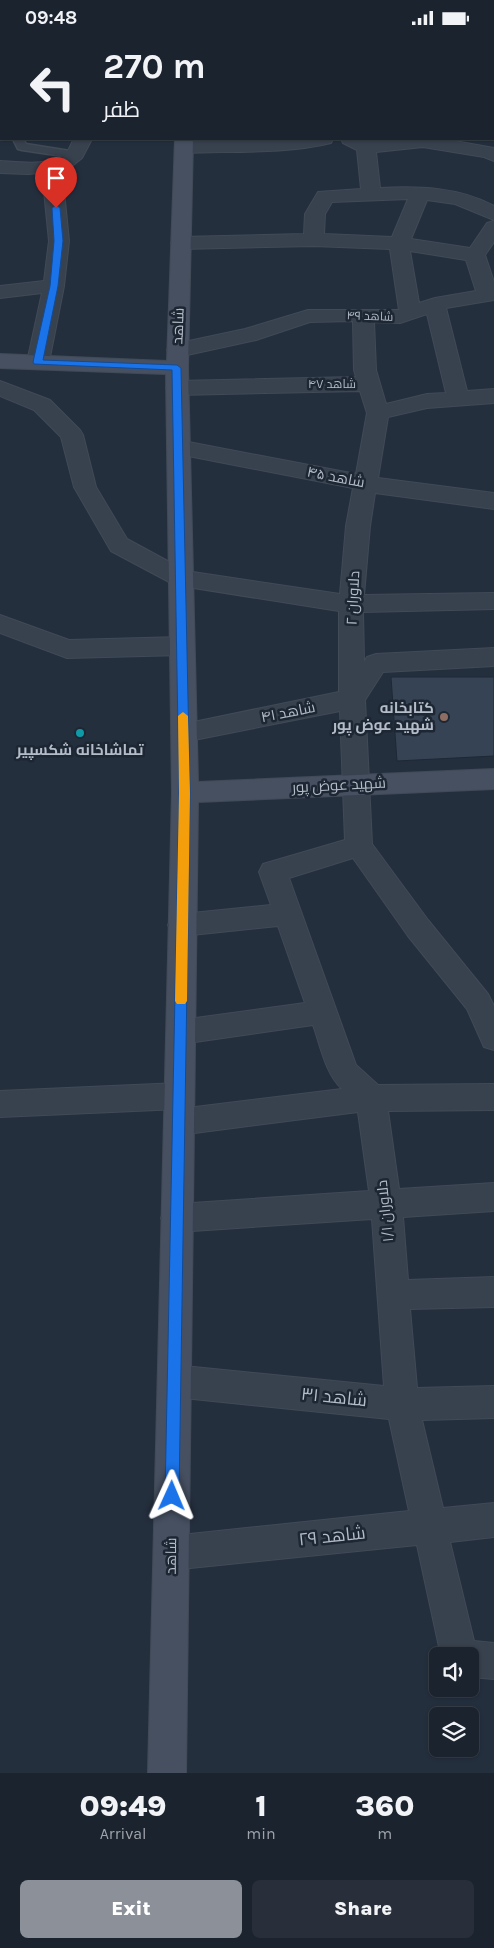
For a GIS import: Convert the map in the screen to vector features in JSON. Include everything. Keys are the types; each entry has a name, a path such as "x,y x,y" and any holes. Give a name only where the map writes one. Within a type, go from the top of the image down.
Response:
{"main road":[{"name":"شاهد","path":"167,1773 185,793 177,369 184,143"},
{"path":"0,361 177,369"},
{"name":"شهید عوض پور","path":"185,793 494,779"}],"street":[{"path":"184,143 288,143 315,140"},
{"path":"371,195 358,143 424,141 489,152 494,155"},
{"path":"0,167 16,168 74,153"},
{"path":"38,362 54,286 59,241 54,191 74,153"},
{"path":"314,240 315,214 326,196 432,193 490,206"},
{"path":"410,314 400,243 420,194"},
{"path":"181,243 314,240 400,243 475,255 494,227"},
{"name":"شاهد ۴۹","path":"177,369 249,335 308,315 400,317 435,304 488,295 475,255"},
{"path":"0,291 54,286"},
{"path":"435,304 458,399"},
{"path":"363,315 365,370 369,384"},
{"name":"شاهد ۴۷","path":"177,369 369,384 378,413"},
{"path":"0,388 42,405 72,435 85,487 119,545 180,578 351,604 494,601"},
{"path":"378,413 427,401 494,396"},
{"name":"دلاوران ۲","path":"358,846 357,784 352,699 351,604 358,526 378,413"},
{"name":"شاهد ۴۵","path":"178,447 401,490 494,501"},
{"path":"0,624 67,649 182,646"},
{"path":"352,699 376,663 494,657"},
{"name":"شاهد ۴۱","path":"184,733 352,699"},
{"path":"371,1099 344,1072 273,872 358,846 418,928 478,1002 494,1038"},
{"path":"182,925 288,913"},
{"path":"180,1033 323,1013"},
{"path":"0,1104 179,1109 371,1099 494,1097"},
{"name":"دلاوران ۱/۱","path":"371,1099 386,1203 402,1404 457,1647"},
{"path":"177,1218 494,1197"},
{"path":"394,1295 494,1292"},
{"name":"شاهد ۳۱","path":"174,1381 402,1404 494,1402"},
{"name":"شاهد ۲۹","path":"171,1553 494,1520"},
{"path":"479,1660 494,1661"}],"lane":[{"path":"18,140 22,147 74,153"}],"building":[{"name":"کتابخانه شهید عوض پور","path":"391,677 494,677 494,756 397,761"}],"slow traffic":[{"path":"181,1001 185,793 183,716"}],"place":[{"name":"کتابخانه شهید عوض پور","path":"444,717"},
{"name":"تماشاخانه شکسپیر","path":"80,733"}],"route":[{"path":"56,208 59,241 54,286 38,362 177,368 185,793 172,1496"}]}
